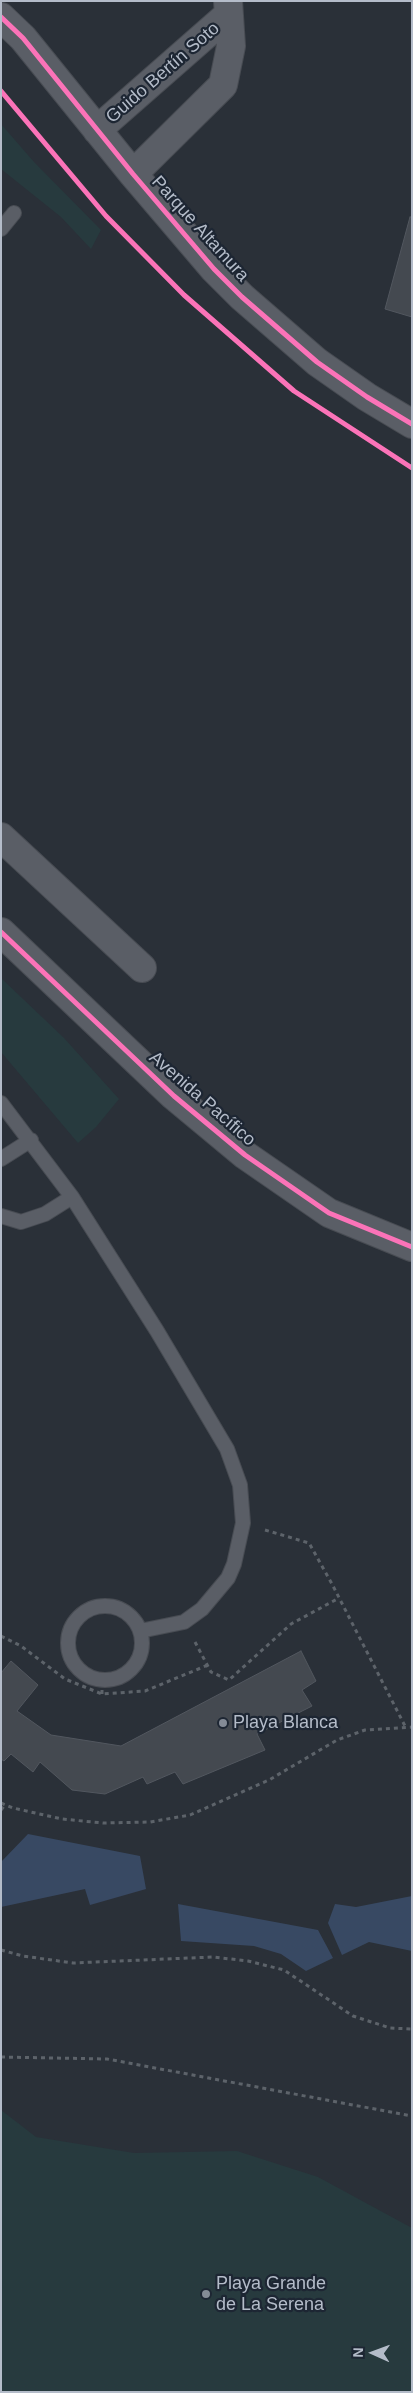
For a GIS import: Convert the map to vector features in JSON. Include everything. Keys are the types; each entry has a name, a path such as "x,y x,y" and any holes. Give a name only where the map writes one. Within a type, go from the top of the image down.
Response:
{"street":[{"name":"Guido Bertín Soto","path":"97,130 228,8"},
{"name":"Guido Bertín Soto","path":"133,174 223,84 231,46 228,8"},
{"name":"Parque Altamura","path":"1,18 22,38 133,174 214,269 271,324 317,362 367,398 412,424"},
{"path":"1,837 142,968"},
{"name":"Avenida Pacífico","path":"1,932 174,1096 245,1155 329,1213 412,1247"}],"lane":[{"path":"1,230 14,213"},
{"path":"1,1103 31,1140 72,1197 227,1449 240,1484 243,1523 236,1557 228,1578 202,1609 184,1622 140,1631"},
{"path":"1,1159 31,1140"},
{"path":"1,1216 21,1222 45,1214 72,1197"},
{"path":"101,1606 114,1606 134,1620 140,1631 142,1644 140,1656 134,1667 102,1687 80,1671 68,1651 72,1627 79,1616 89,1609 101,1606"}],"path":[{"path":"243,1523 309,1543 405,1726"},
{"path":"184,1622 211,1672 228,1680 291,1624 339,1598"},
{"path":"1,1636 21,1646 65,1679 102,1687 145,1692 208,1665"},
{"path":"1,1810 3,1804 62,1819 103,1823 150,1822 190,1815 269,1780 337,1740 365,1730 412,1727"},
{"path":"1,1950 23,1956 73,1963 213,1957 248,1961 284,1970 352,2016 390,2028 412,2029"},
{"path":"1,2057 107,2059 412,2116"}],"green space":[{"path":"1,124 34,162 101,230 91,249 61,217 1,169"},
{"path":"1,978 64,1038 119,1099 96,1127 78,1143 1,1052"},
{"name":"Playa Grande de La Serena","path":"1,2110 36,2137 134,2153 237,2151 318,2177 412,2228 412,2392 1,2392"}],"water":[{"path":"28,1834 140,1856 146,1889 90,1905 85,1889 1,1907 1,1862"},
{"path":"412,1896 412,1951 369,1942 342,1955 328,1923 335,1904 356,1907"},
{"path":"178,1904 318,1930 333,1958 306,1971 281,1954 254,1946 181,1941"}],"building":[{"path":"410,217 412,217 412,317 385,309"},
{"name":"Playa Blanca","path":"301,1651 316,1681 302,1690 312,1706 257,1734 265,1750 183,1784 175,1772 147,1784 143,1777 105,1794 72,1790 40,1762 33,1772 11,1754 4,1761 1,1759 1,1673 11,1661 38,1685 17,1711 51,1735 121,1746"}],"cycle path":[{"path":"1,17 23,38 133,174 214,269 242,297 317,362 367,397 412,424"},
{"path":"1,91 106,216 184,295 294,391 412,468"},
{"path":"1,932 174,1096 245,1155 329,1213 412,1247"}],"place":[{"name":"Playa Blanca","path":"223,1723"},
{"name":"Playa Grande de La Serena","path":"206,2294"}]}
